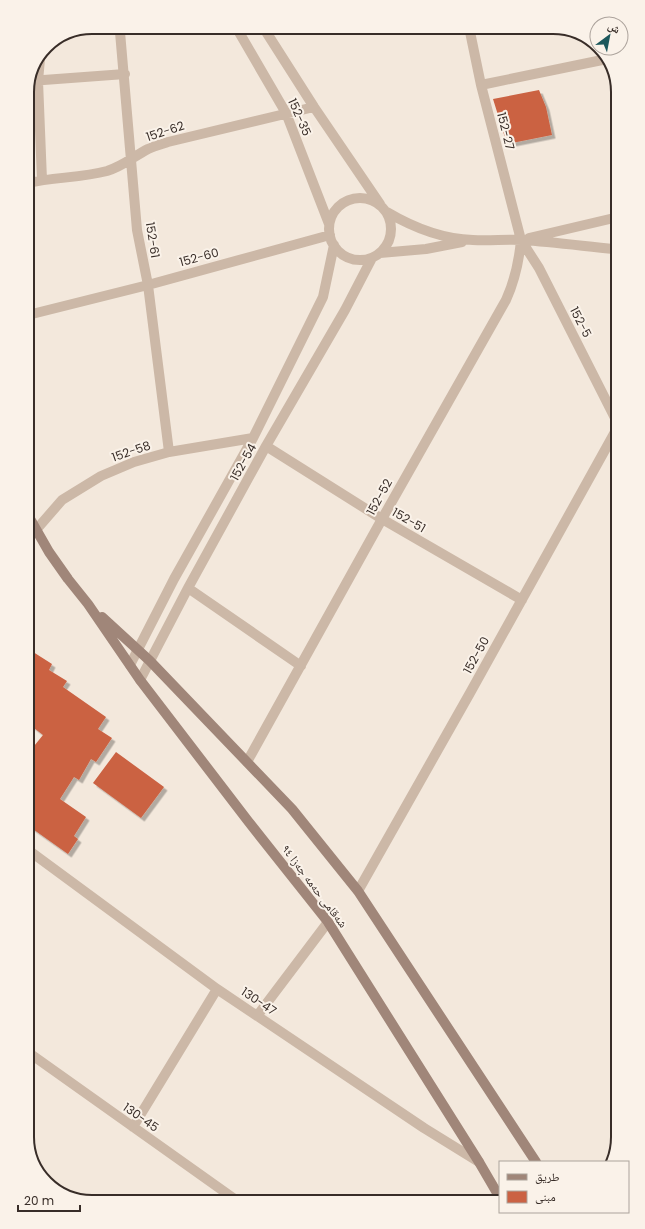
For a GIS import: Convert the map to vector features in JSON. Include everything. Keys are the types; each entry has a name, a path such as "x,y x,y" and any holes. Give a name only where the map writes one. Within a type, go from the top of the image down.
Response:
{"main road":[{"name":"شەقامی حەمە جەزا ٩٤","path":"34,526 49,552 88,604 140,680 248,821 328,922 498,1195"},
{"name":"شەقامی حەمە جەزا ٩٤","path":"88,604 150,661 292,809 358,891 535,1161"}],"street":[{"name":"152-61","path":"121,34 138,230 148,285 169,452"},
{"name":"152-35","path":"240,34 286,113 329,224"},
{"name":"152-35","path":"267,34 314,107 380,204"},
{"name":"152-27","path":"470,34 481,86 521,240"},
{"path":"481,86 601,60"},
{"path":"35,81 125,74"},
{"path":"34,86 42,180"},
{"name":"152-62","path":"34,182 88,175 106,171 121,166 148,149 168,142 314,107"},
{"path":"472,240 426,249 376,256 362,260 350,259 341,254 334,245 330,235 329,224 333,214 339,206 348,200 359,198 370,199 380,204 387,212 406,223 428,232 449,238 472,240 521,240 611,249"},
{"path":"376,256 387,245 391,234 391,223 387,212"},
{"path":"521,240 611,219"},
{"name":"152-60","path":"34,314 330,235"},
{"name":"152-5","path":"521,240 539,268 611,410"},
{"name":"152-52","path":"247,762 506,300 517,271 521,240"},
{"name":"152-54","path":"130,665 174,579 253,438 323,296 334,245"},
{"name":"152-54","path":"140,680 188,588 266,446 376,256"},
{"name":"152-58","path":"34,532 62,500 101,476 134,462 169,452 253,438"},
{"name":"152-50","path":"358,891 611,439"},
{"name":"152-51","path":"266,446 382,519 522,600"},
{"path":"188,588 301,666"},
{"name":"130-47","path":"34,854 217,989 424,1128 479,1162"},
{"path":"257,1016 328,922"},
{"path":"133,1127 217,989"},
{"name":"130-45","path":"34,1056 229,1195"}],"building":[{"path":"539,90 546,107 552,135 507,144 493,99"},
{"path":"34,653 52,664 49,670 67,681 63,687 106,717 98,729 112,738 96,762 91,759 79,780 74,777 60,799 86,817 74,836 78,839 68,854 34,830 34,746 43,735 34,728"},
{"path":"116,752 164,787 141,818 93,783"}]}
